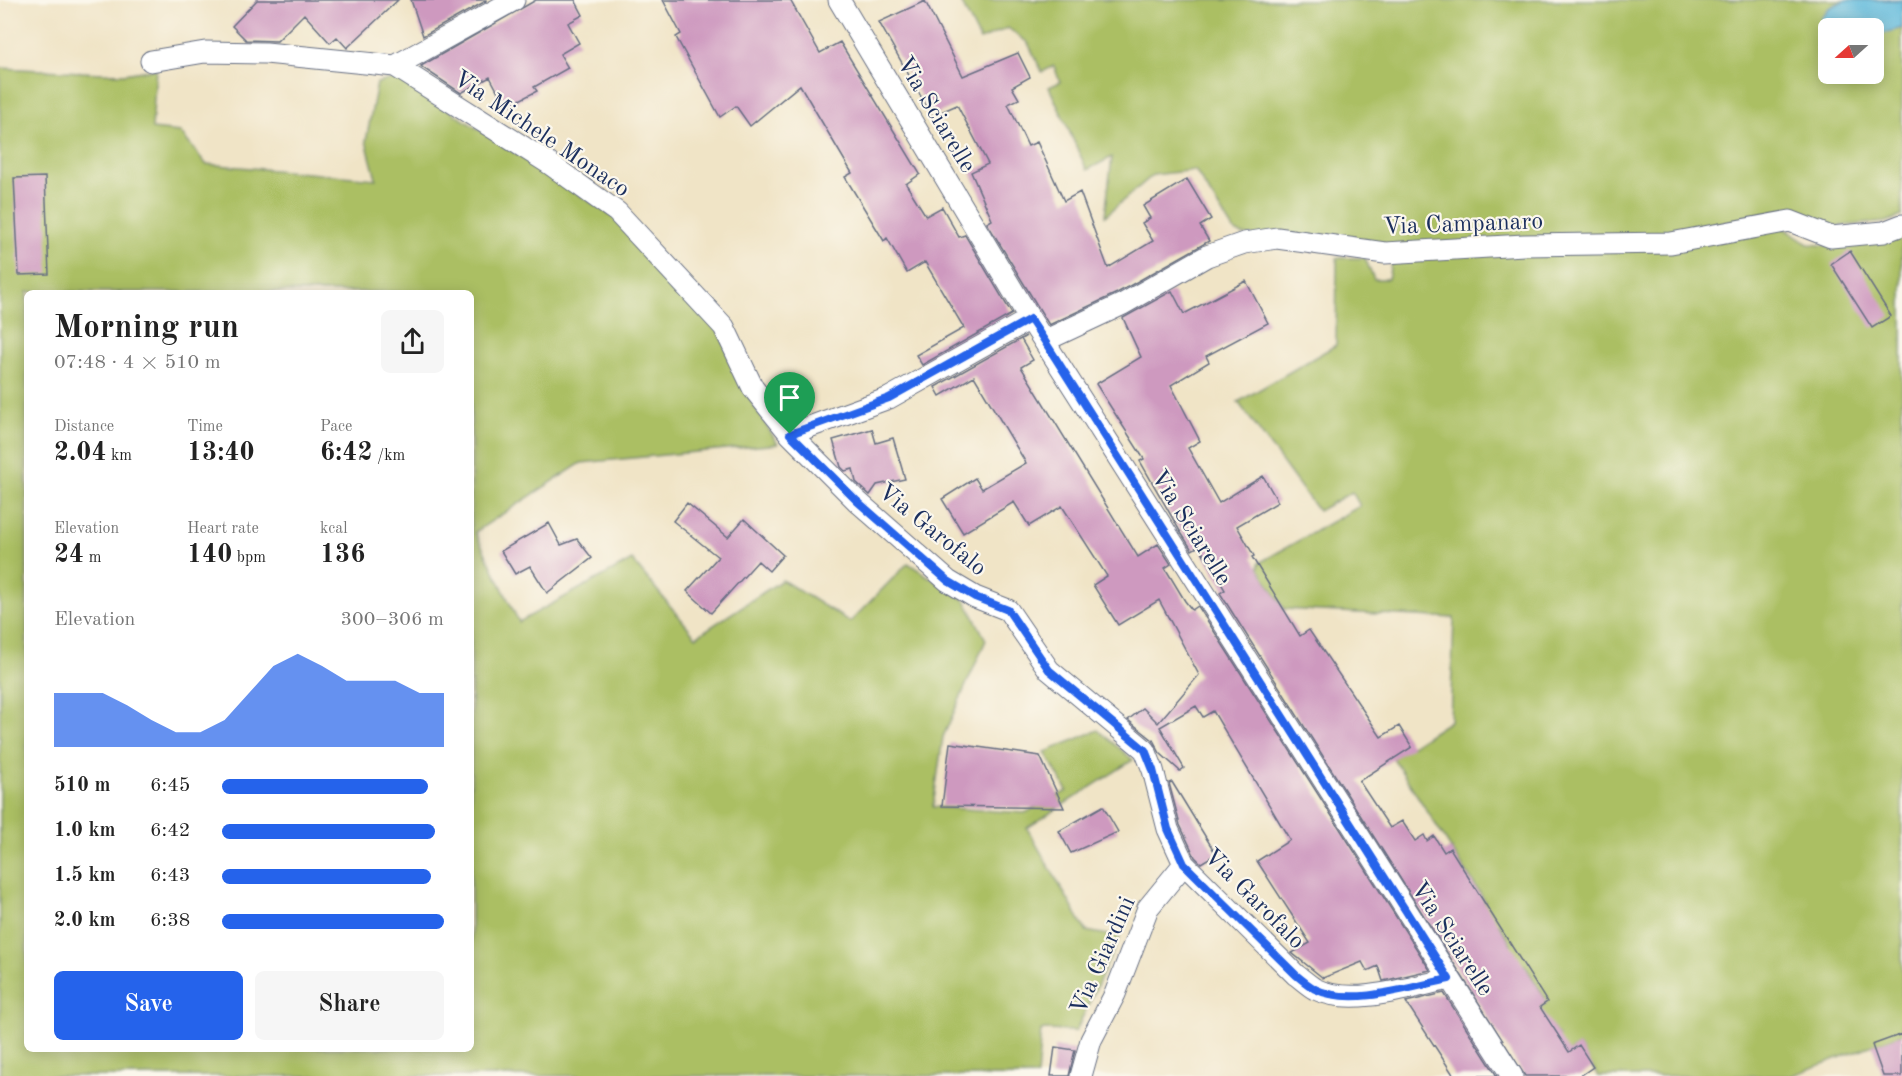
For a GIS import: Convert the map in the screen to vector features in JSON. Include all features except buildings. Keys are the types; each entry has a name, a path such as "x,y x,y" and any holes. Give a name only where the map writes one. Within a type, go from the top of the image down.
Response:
{"street":[{"path":"395,66 514,0"},
{"name":"Via Sciarelle","path":"840,0 1030,319 1512,1076"},
{"name":"Via Michele Monaco","path":"151,61 205,52 266,53 395,66 547,162 617,212 724,327 753,388 790,434"},
{"name":"Via Campanaro","path":"1044,340 1123,304 1207,256 1244,243 1277,238 1385,254 1524,245 1671,243 1790,221 1831,237 1884,232 1902,225"},
{"path":"790,434 889,398 1030,319"},
{"name":"Via Garofalo","path":"790,434 857,501 948,581 975,597 1008,610 1049,670 1145,750 1153,770 1168,829 1184,864 1296,975 1316,989 1344,996 1380,994 1449,979"},
{"name":"Via Giardini","path":"1081,1076 1091,1040 1115,994 1148,908 1184,864"}],"green space":[{"path":"960,0 1902,0 1902,216 1886,222 1828,227 1789,209 1667,236 1383,246 1243,235 1233,230 1195,170 1153,175 1105,216 1112,157 1087,170 1049,87 1060,82 1054,66 1042,72 1028,43 1008,28 980,40"},
{"path":"0,68 123,74 156,69 152,129 180,132 206,164 376,179 366,141 377,83 398,77 612,216 719,331 746,393 778,444 581,463 475,532 519,622 632,560 696,637 782,580 850,622 908,563 965,600 986,640 943,737 933,807 1025,813 1067,791 1045,752 1098,730 1133,760 1027,828 1086,931 1120,937 1076,1031 1041,1030 1037,1076 0,1076"},
{"path":"1782,227 1808,244 1834,246 1902,234 1902,1034 1791,1076 1598,1076 1579,1046 1549,1065 1543,1047 1559,1036 1536,1009 1547,1002 1525,965 1509,975 1496,954 1511,944 1499,924 1483,934 1469,912 1485,901 1393,758 1450,721 1454,618 1284,609 1259,569 1259,563 1360,506 1352,492 1318,511 1238,402 1336,345 1337,258 1365,258 1374,279 1388,279 1392,258"}],"water":[{"path":"1845,0 1902,0 1902,28 1884,33 1884,18 1821,18 1829,8"}],"route":[{"path":"1030,319 1449,979 1380,994 1344,996 1316,989 1296,975 1184,864 1168,829 1153,770 1145,750 1049,670 1008,610 975,597 948,581 857,501 790,434 889,398 1030,319"}]}
